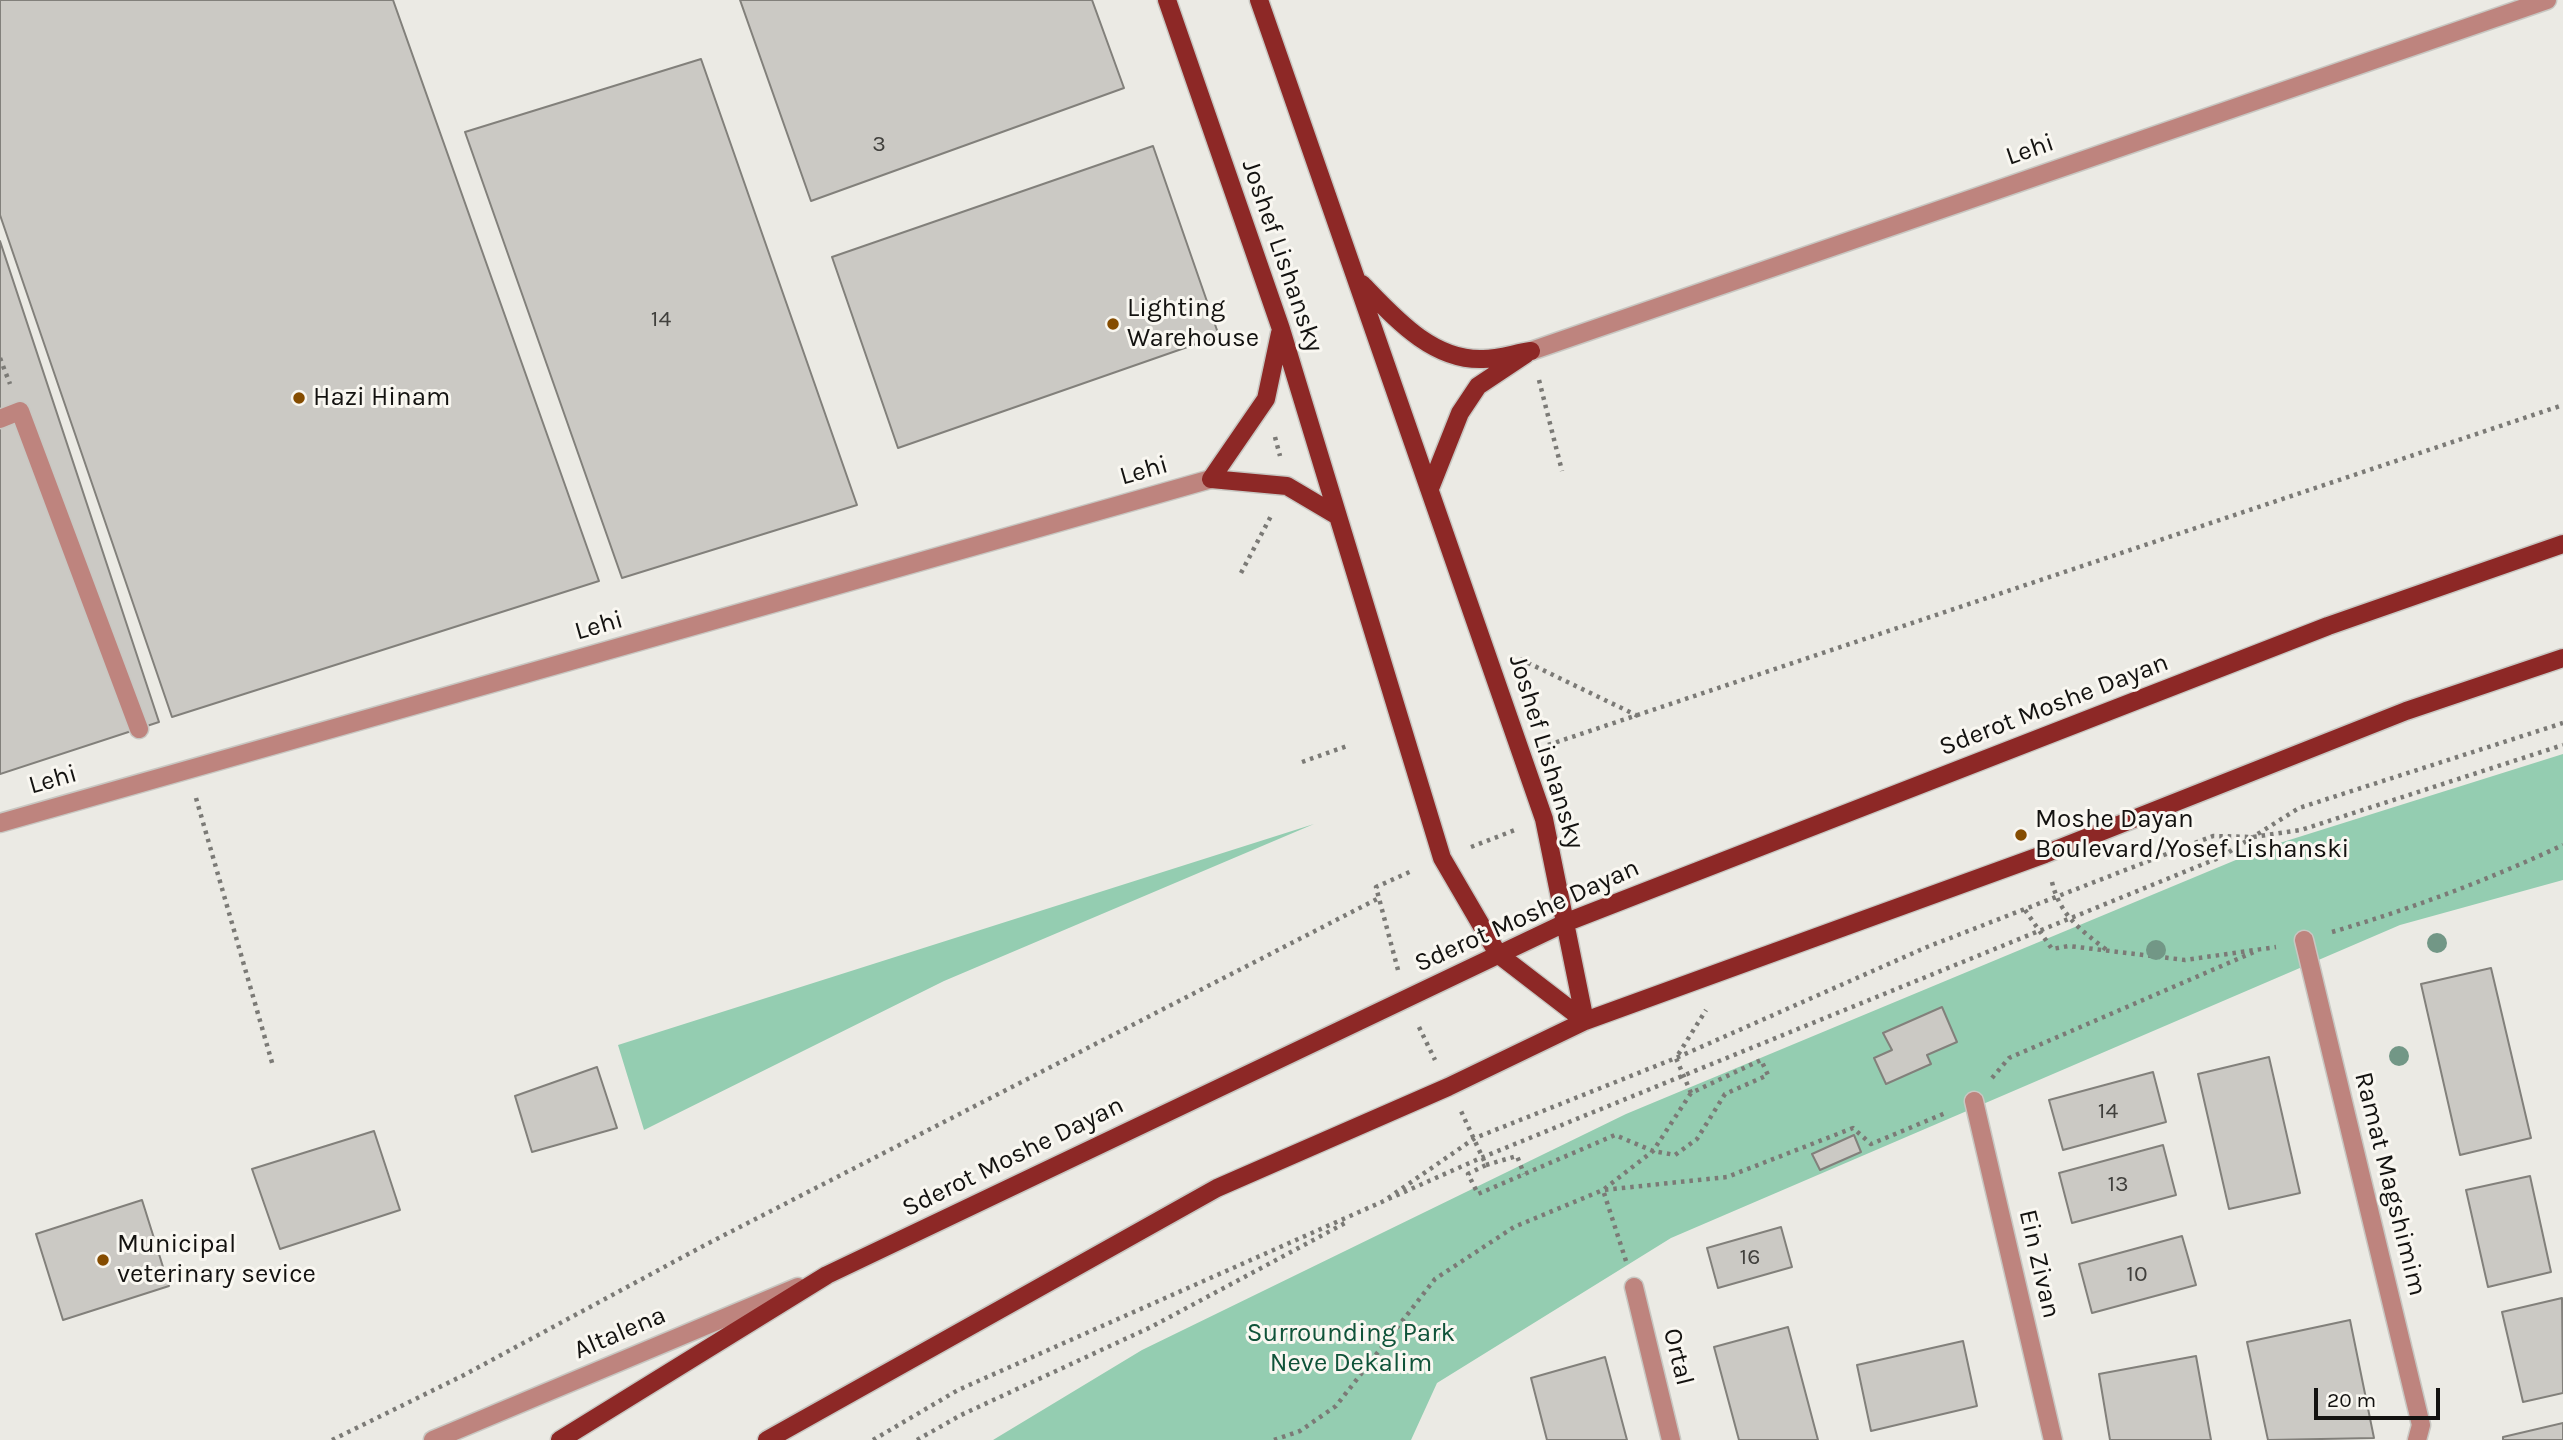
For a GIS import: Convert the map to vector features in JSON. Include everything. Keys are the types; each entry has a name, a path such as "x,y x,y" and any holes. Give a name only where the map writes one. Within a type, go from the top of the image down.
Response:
{"main road":[{"name":"Joshef Lishansky","path":"1167,0 1281,329 1442,858 1498,954 1585,1021"},
{"name":"Joshef Lishansky","path":"1259,0 1431,486 1544,819 1585,1021"},
{"path":"1359,281 1406,328 1442,351 1482,360 1531,351"},
{"path":"1281,329 1266,399 1212,479 1287,486 1336,515"},
{"path":"1431,486 1460,414 1478,386 1531,351"},
{"name":"Sderot Moshe Dayan","path":"560,1440 827,1275 1567,922 2328,626 2563,544"},
{"path":"766,1440 1217,1188 1448,1087 1585,1021 2045,854 2406,711 2563,658"}],"street":[{"name":"Lehi","path":"1531,351 2547,0"},
{"path":"0,419 20,411 139,729"},
{"name":"Lehi","path":"0,823 1212,479"},
{"name":"Ramat Magshimim","path":"2304,940 2421,1426 2417,1440"},
{"name":"Ein Zivan","path":"1974,1101 2053,1440"},
{"name":"Altalena","path":"433,1440 827,1275"},
{"name":"Ortal","path":"1634,1287 1671,1440"}],"path":[{"path":"1531,351 1562,471"},
{"path":"1545,746 1639,717 2563,405"},
{"path":"1241,573 1287,486"},
{"path":"1516,657 1639,717"},
{"path":"873,1440 958,1390 1483,1157 2221,857 2300,808 2563,723"},
{"path":"917,1440 961,1415 1151,1327 1376,1206 1475,1138 1676,1058 1927,947 2213,836 2253,837 2301,830 2563,745"},
{"path":"1302,762 1347,746"},
{"path":"188,769 273,1066"},
{"path":"2045,854 2056,899 2069,921 2110,953"},
{"path":"332,1440 1379,898"},
{"path":"1603,1190 1727,1177 1853,1128 1871,1144 1974,1101 2009,1058 2254,952"},
{"path":"1676,1058 1730,970"},
{"path":"1676,1058 1691,1093"},
{"path":"1274,1440 1300,1431 1336,1406 1435,1279 1514,1227 1603,1190 1653,1151 1691,1093 1761,1060 1768,1075 1725,1094 1697,1139 1675,1155 1653,1151 1615,1135 1478,1194 1468,1174 1486,1165 1517,1156 1524,1174"},
{"path":"1475,1138 1486,1165"},
{"path":"1603,1190 1634,1287"}],"green space":[{"name":"Surrounding Park Neve Dekalim","path":"2563,754 2563,880 2400,925 1671,1238 1437,1383 1411,1440 993,1440 1142,1350 1626,1114 2267,847"},
{"path":"1314,824 944,981 644,1130 618,1045"}],"building":[{"name":"Hazi Hinam","path":"0,0 393,0 599,581 172,717 0,215"},
{"path":"740,0 1092,0 1124,88 811,201"},
{"path":"701,59 857,505 622,578 465,132"},
{"path":"1153,146 1219,336 898,448 832,257"},
{"path":"0,241 159,722 0,774"},
{"path":"2491,968 2531,1138 2460,1155 2421,984"},
{"path":"1942,1007 1957,1042 1927,1055 1931,1064 1886,1084 1874,1058 1892,1050 1883,1033"},
{"path":"2269,1057 2300,1193 2229,1209 2198,1074"},
{"path":"597,1067 617,1128 532,1152 515,1096"},
{"path":"2153,1072 2166,1122 2063,1150 2049,1100"},
{"path":"374,1131 400,1210 280,1249 252,1169"},
{"path":"1854,1135 1861,1152 1820,1170 1812,1154"},
{"path":"2163,1145 2176,1195 2072,1223 2059,1173"},
{"path":"2530,1176 2551,1272 2488,1287 2466,1190"},
{"name":"Municipal veterinary sevice","path":"142,1200 169,1286 63,1320 36,1234"},
{"path":"1781,1227 1792,1267 1718,1288 1707,1248"},
{"path":"2182,1236 2196,1285 2092,1313 2079,1264"},
{"path":"2562,1298 2563,1393 2523,1402 2502,1312"},
{"path":"2350,1320 2374,1438 2268,1440 2247,1342"},
{"path":"1788,1327 1818,1440 1739,1440 1714,1347"},
{"path":"1963,1341 1977,1406 1871,1431 1857,1365"},
{"path":"2196,1356 2211,1440 2110,1440 2099,1374"},
{"path":"1605,1357 1627,1440 1547,1440 1531,1378"},
{"path":"2563,1423 2563,1440 2503,1440 2503,1437"}],"place":[{"name":"Lighting Warehouse","path":"1113,324"},
{"name":"Hazi Hinam","path":"299,398"},
{"name":"Moshe Dayan Boulevard/Yosef Lishanski","path":"2021,835"},
{"name":"Municipal veterinary sevice","path":"103,1260"}]}
